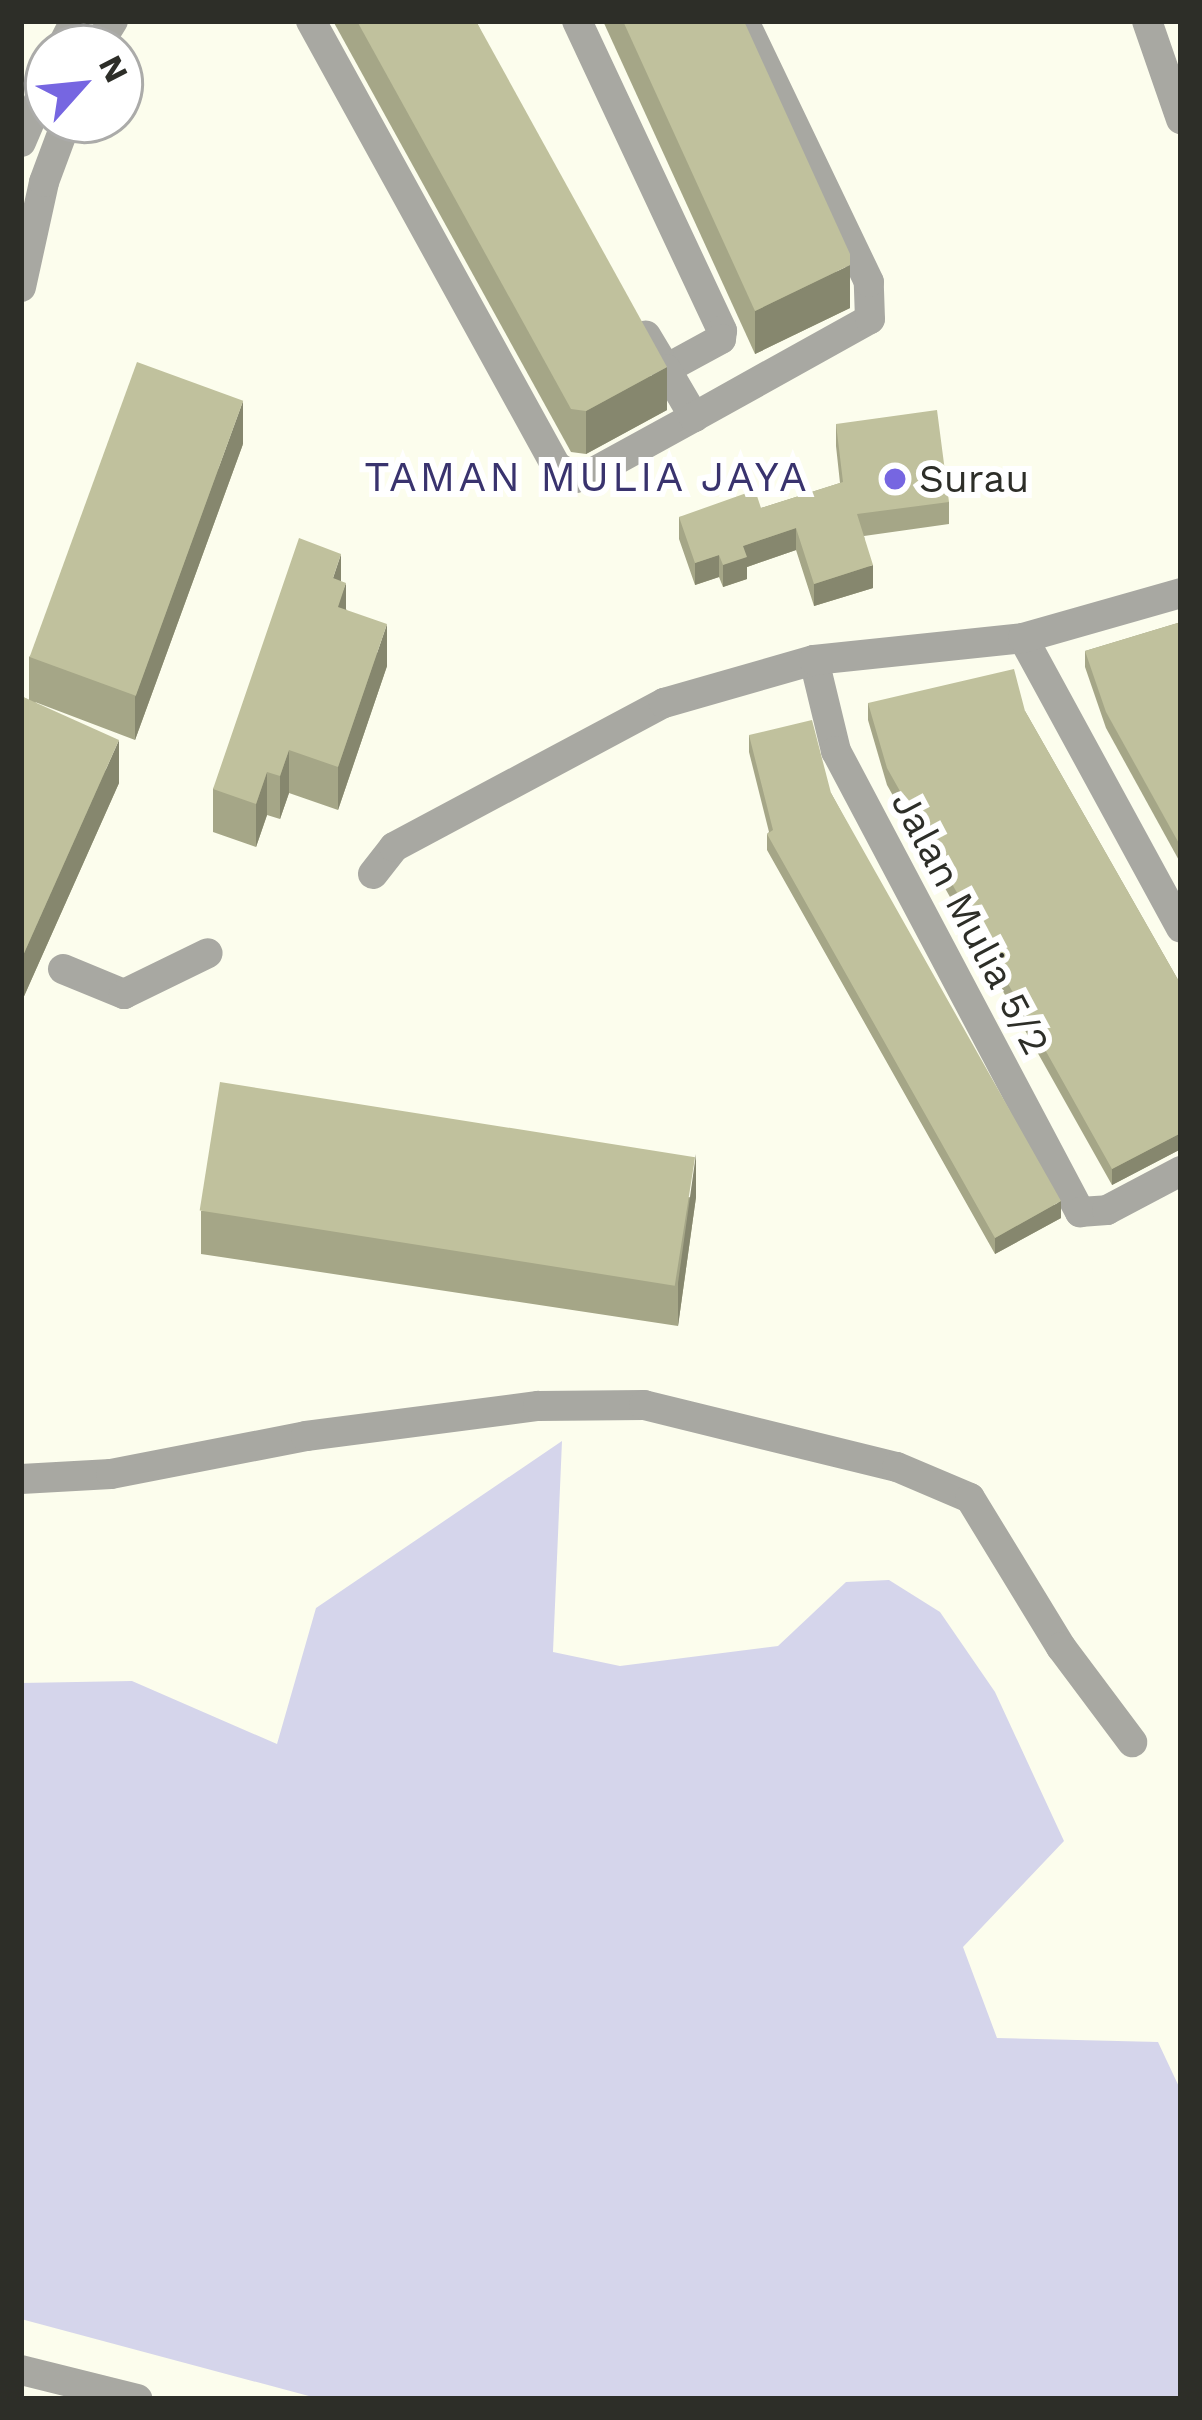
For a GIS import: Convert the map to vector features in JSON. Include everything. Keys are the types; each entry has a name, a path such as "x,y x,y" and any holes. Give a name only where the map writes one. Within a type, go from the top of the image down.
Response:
{"street":[{"path":"311,21 556,466 576,478 870,319 873,299 744,21"},
{"path":"578,21 722,331 666,369"},
{"path":"1161,35 1181,119"},
{"path":"21,287 44,182 59,144"},
{"path":"632,312 694,417"},
{"path":"373,874 394,847 664,703 814,660 1023,638 1181,593"},
{"path":"1023,638 1181,928"},
{"name":"Jalan Mulia 5/2","path":"814,660 836,751 1080,1212 1107,1210 1181,1171"},
{"path":"63,969 124,994 208,952"},
{"path":"21,1479 111,1474 306,1436 538,1406 644,1405 897,1467 970,1498 1061,1647 1132,1742"},
{"path":"21,2370 137,2399"}],"shaded area":[{"path":"562,1441 553,1652 620,1666 778,1646 846,1582 889,1580 940,1612 995,1692 1064,1841 963,1947 997,2038 1158,2042 1181,2091 1181,2399 320,2399 21,2319 21,1683 132,1681 277,1744 316,1608"}],"building":[{"path":"357,21 476,21 667,367 586,411 571,409"},
{"path":"623,21 744,21 850,254 850,265 755,311"},
{"path":"137,362 243,401 136,696 30,657"},
{"path":"937,410 949,502 857,514 873,565 814,584 796,528 743,546 747,557 723,565 719,555 695,563 679,517 755,490 761,508 843,482 836,424"},
{"path":"299,538 341,554 333,578 346,583 338,607 387,624 338,767 289,750 280,776 267,772 256,804 213,789"},
{"path":"1181,622 1181,847 1106,712 1085,651"},
{"path":"1014,669 1025,711 1181,985 1181,1133 1112,1169 887,768 868,703"},
{"path":"21,696 119,740 21,960"},
{"path":"812,720 831,793 1061,1201 995,1238 767,834 773,830 749,735"},
{"path":"220,1082 695,1157 675,1286 200,1210"}],"place":[{"name":"Surau","path":"895,479"}],"district":[{"name":"TAMAN MULIA JAYA","path":"587,477"}]}
